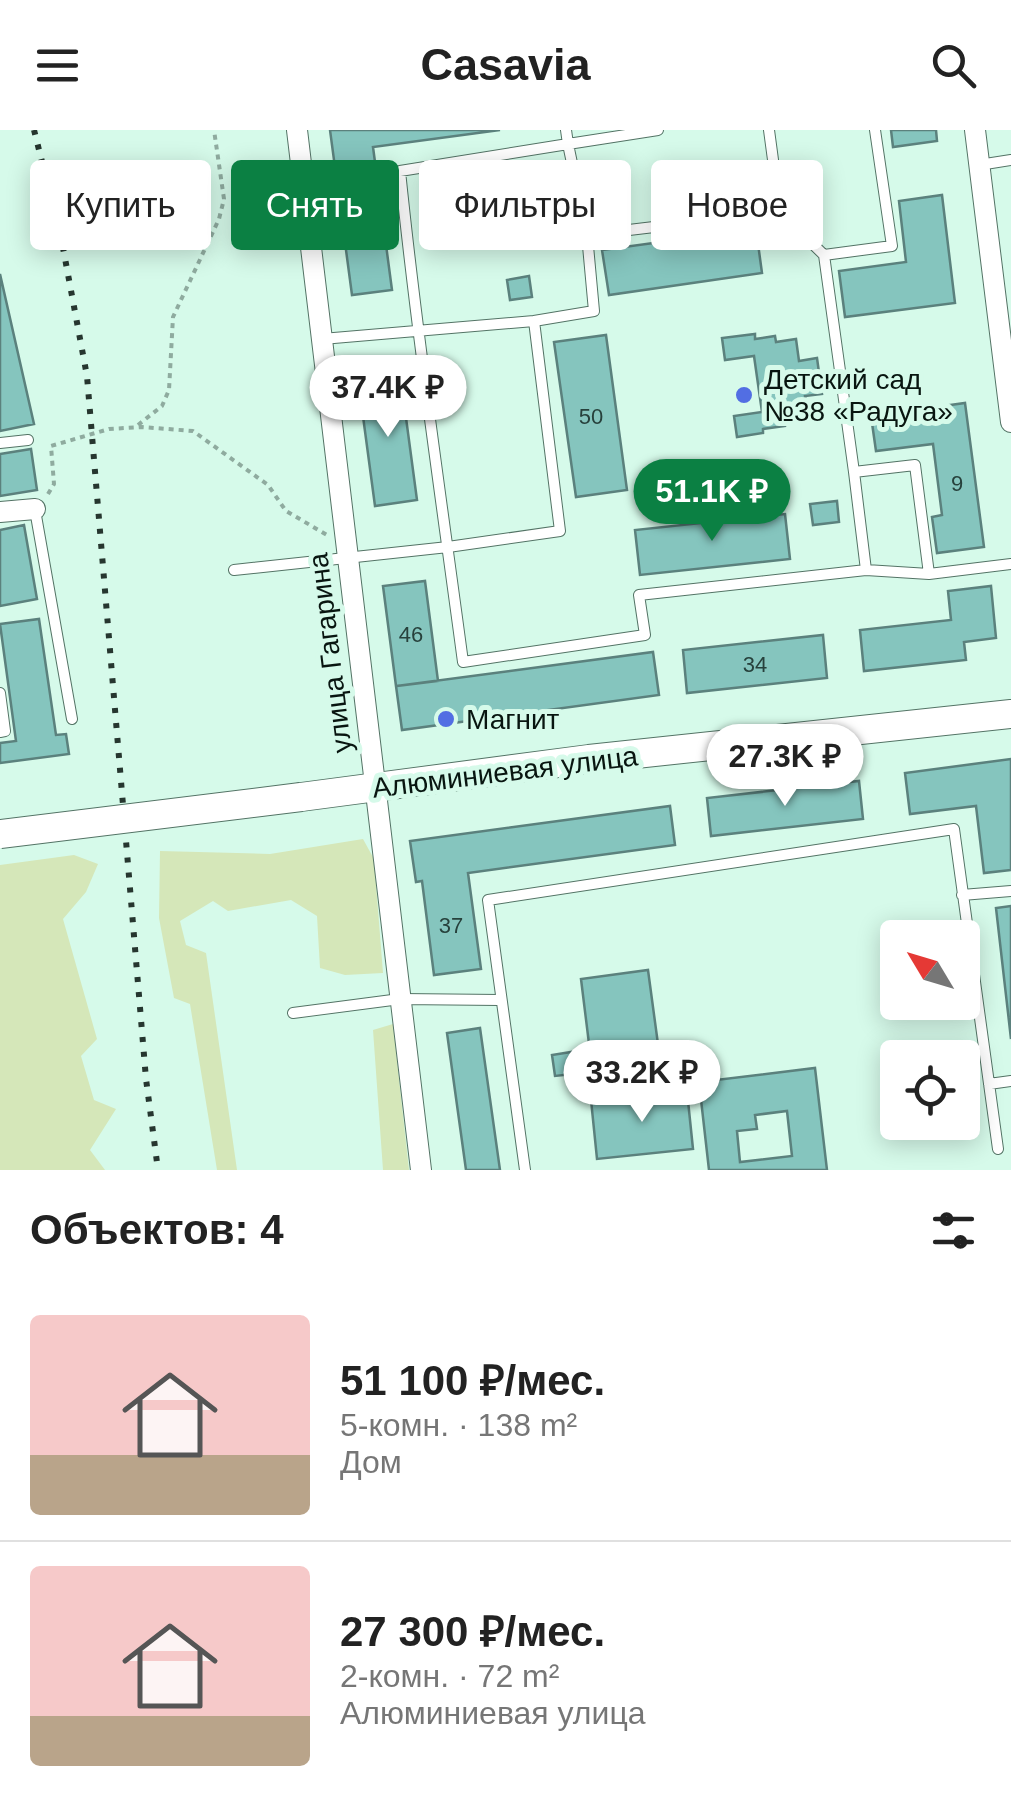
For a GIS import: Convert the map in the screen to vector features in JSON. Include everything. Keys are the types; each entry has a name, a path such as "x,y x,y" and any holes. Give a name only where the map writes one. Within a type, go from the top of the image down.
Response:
{"main road":[{"name":"Алюминиевая улица","path":"0,834 589,760 1011,714"}],"street":[{"name":"улица Гагарина","path":"297,130 421,1170"},
{"path":"974,130 1011,422"},
{"path":"0,512 35,509"}],"lane":[{"path":"566,130 571,160"},
{"path":"658,130 400,170 416,333 464,662 645,635 640,595 866,570 929,574 1011,564"},
{"path":"769,130 773,160"},
{"path":"824,255 892,246 875,130"},
{"path":"979,165 1011,160"},
{"path":"321,339 416,333 594,311 587,250"},
{"path":"819,250 824,255 866,570"},
{"path":"234,570 346,551 448,547 560,530 534,320"},
{"path":"0,442 28,440"},
{"path":"854,472 915,464 929,574"},
{"path":"35,509 72,719"},
{"path":"0,693 5,732 0,732"},
{"path":"525,1170 488,900 954,829 998,1149"},
{"path":"962,896 1011,890"},
{"path":"294,1013 400,998 500,1000"},
{"path":"989,1084 1011,1081"}],"path":[{"path":"134,428 162,406 169,390 173,317 224,199 214,130"},
{"path":"35,509 54,484 51,446 108,429 193,432 268,485 286,512 346,551"}],"green space":[{"path":"363,839 374,859 383,973 345,975 320,968 317,916 291,900 228,911 213,901 180,921 186,945 206,953 237,1170 217,1170 190,1004 174,998 159,918 160,851 270,854"},
{"path":"74,855 98,864 86,892 63,919 97,1039 81,1056 94,1100 116,1109 90,1150 105,1170 0,1170 0,865"},
{"path":"393,1024 409,1170 383,1170 373,1030"}],"building":[{"path":"330,130 500,130 373,147 375,160 334,160"},
{"path":"891,130 936,130 937,141 893,147"},
{"path":"942,195 955,303 845,317 839,271 906,262 899,201"},
{"path":"651,243 651,250 759,250 762,273 609,295 602,250 631,250 631,246"},
{"path":"346,250 387,250 392,290 352,295"},
{"path":"0,274 34,424 0,431"},
{"path":"529,276 532,297 510,300 507,280"},
{"path":"755,334 755,339 775,336 776,342 796,339 799,361 817,358 822,394 805,396 808,418 737,437 734,416 762,412 754,356 725,360 722,338"},
{"path":"606,335 627,490 576,497 554,342"},
{"path":"400,373 417,500 375,506 358,379"},
{"path":"965,403 984,547 937,553 932,517 942,515 933,444 876,451 871,416"},
{"path":"31,449 37,490 0,496 0,454"},
{"path":"837,501 839,522 813,525 810,504"},
{"path":"785,514 790,559 640,575 635,530"},
{"path":"24,525 37,599 0,606 0,530"},
{"path":"425,581 438,681 396,686 383,586"},
{"path":"991,586 996,638 964,642 966,660 864,671 860,630 951,620 948,591"},
{"path":"39,619 56,735 66,734 69,754 0,763 0,743 16,741 0,624"},
{"path":"823,635 827,678 687,693 683,650"},
{"path":"653,652 659,695 402,730 396,686"},
{"path":"1011,759 1011,870 984,873 976,806 910,814 905,773"},
{"path":"859,781 863,819 711,836 707,798"},
{"path":"670,806 675,845 468,873 481,969 434,975 422,881 416,882 410,841"},
{"path":"1011,906 1011,1039 996,908"},
{"path":"648,970 660,1059 592,1068 581,979"},
{"path":"480,1028 500,1170 466,1170 447,1033"},
{"path":"571,1052 574,1074 555,1076 552,1055"},
{"path":"815,1068 827,1170 709,1170 699,1082","holes":["787,1111 792,1156 740,1162 737,1131 757,1129 755,1115"]},
{"path":"687,1091 693,1149 597,1159 591,1100"}],"railway":[{"path":"34,130 61,237 87,376 146,1079 158,1170"}],"place":[{"name":"Детский сад №38 «Радуга»","path":"744,395"},
{"name":"Магнит","path":"446,719"}]}
